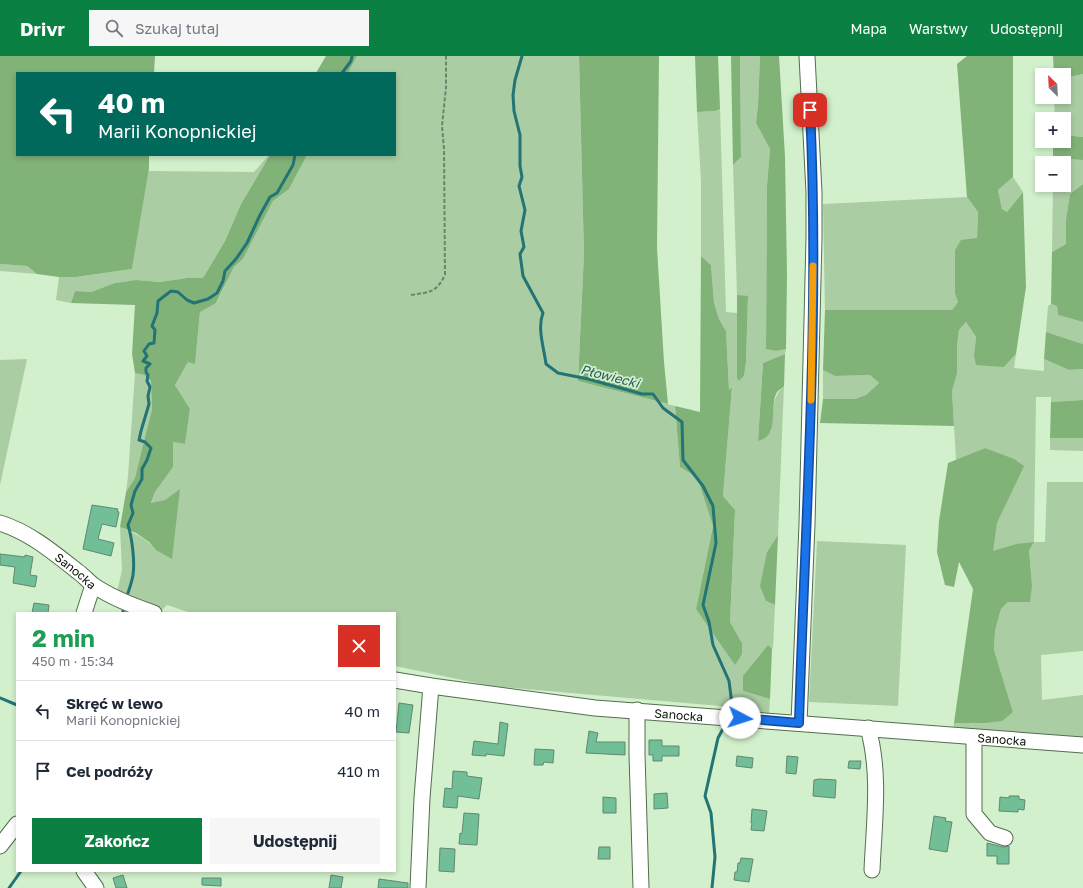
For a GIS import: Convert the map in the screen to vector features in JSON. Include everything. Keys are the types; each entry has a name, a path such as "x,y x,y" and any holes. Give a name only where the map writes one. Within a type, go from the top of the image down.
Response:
{"street":[{"path":"799,723 807,524 814,238 813,177 807,56"},
{"name":"Sanocka","path":"0,523 14,527 31,537 93,585 125,602 151,612"},
{"path":"84,612 93,585"},
{"name":"Sanocka","path":"396,680 595,708 1083,745"},
{"path":"418,888 422,798 431,686"},
{"path":"637,710 641,888"},
{"path":"868,728 873,745 876,772 872,870"},
{"path":"974,737 974,814 990,833 1005,838"},
{"path":"0,846 16,825"},
{"path":"85,872 96,888"}],"path":[{"path":"411,294 430,292 440,286 445,275 444,149 442,126 446,87 446,56"}],"green space":[{"path":"0,56 155,56 154,72 16,72 16,156 149,156 149,168 132,269 76,277 59,277 37,274 27,266 0,264"},
{"path":"326,56 357,56 349,72 317,72"},
{"path":"357,56 579,56 584,254 578,381 675,406 680,466 697,477 713,526 696,609 742,643 730,622 735,510 723,496 732,387 729,390 726,331 719,319 714,303 711,265 701,256 701,181 697,112 715,111 720,109 726,312 737,313 737,377 739,381 744,376 746,362 748,297 737,295 733,165 741,157 740,56 760,56 756,123 770,149 767,185 766,349 776,351 786,349 785,354 763,363 758,441 771,431 775,401 780,390 784,386 778,535 767,552 766,601 775,605 773,648 768,645 743,691 770,699 769,713 744,712 743,708 491,686 396,666 396,612 188,612 167,605 162,610 117,592 122,570 120,527 144,539 156,550 180,490 165,500 151,504 155,492 173,467 173,442 185,444 190,409 175,385 188,362 195,363 200,312 217,302 234,267 243,259 273,201 289,189 306,156 396,156 396,72 349,72"},
{"path":"579,56 659,56 657,248 668,404 578,381 584,254"},
{"path":"695,56 718,56 720,109 715,111 697,112"},
{"path":"731,56 740,56 741,157 733,165"},
{"path":"760,56 779,56 785,157 787,275 786,349 776,351 766,349 767,185 770,149 756,123"},
{"path":"967,56 1013,56 1013,177 998,190 1002,209 1007,212 1023,192 1026,287 1016,354 1004,367 976,365 974,355 976,337 966,322 959,330 957,346 957,374 952,391 954,426 820,423 823,399 855,399 866,395 879,383 870,375 835,376 823,370 825,310 952,310 958,302 955,294 955,250 961,240 977,238 978,212 967,197 957,64"},
{"path":"1053,56 1083,56 1083,74 1071,77 1071,68 1054,68"},
{"path":"1083,74 1083,137 1071,136 1071,112 1055,112 1054,104 1071,104 1071,77"},
{"path":"1071,136 1083,137 1083,160 1071,159 1071,156 1053,156 1053,148 1071,148"},
{"path":"269,156 241,204 225,241 203,278 187,278 160,282 136,280 115,283 91,292 75,291 71,303 56,300 59,277 76,277 132,269 148,171 254,172"},
{"path":"269,156 306,156 289,189 273,201 243,259 234,267 216,303 200,312 195,364 188,362 175,385 190,409 185,444 173,442 173,467 155,492 151,503 165,500 180,489 172,559 156,550 149,542 136,533 120,527 126,492 135,478 152,409 151,381 144,375 135,373 132,354 135,305 71,303 75,291 91,292 115,283 136,280 160,282 187,278 203,278 225,241 241,204"},
{"path":"1071,159 1083,160 1083,184 1070,194 1066,219 1066,244 1052,252 1053,192 1071,192"},
{"path":"1013,177 1023,192 1007,212 1002,209 998,190"},
{"path":"1083,184 1083,322 1058,315 1057,306 1051,304 1052,252 1066,244 1066,219 1070,194"},
{"path":"967,197 978,212 977,238 955,294 958,302 952,310 825,310 823,204"},
{"path":"701,256 711,265 714,303 719,319 726,331 729,390 732,387 723,496 735,510 730,622 742,643 742,654 735,665 696,609 713,526 697,477 680,467 675,406 700,412"},
{"path":"0,264 27,266 37,274 0,271"},
{"path":"737,295 748,296 746,362 744,376 739,381 737,378"},
{"path":"1051,304 1057,306 1058,315 1083,322 1083,344 1046,332 1048,306"},
{"path":"966,322 976,337 974,355 1004,367 1016,354 1014,368 1044,371 1044,359 1069,370 1083,369 1083,400 1051,402 1051,397 1036,397 1034,542 1045,542 1047,482 1083,482 1083,651 1041,655 1042,700 1083,695 1083,740 953,729 954,723 985,723 1013,712 994,650 995,631 1001,609 1008,602 1032,585 1029,550 1016,544 992,552 997,523 1023,466 985,448 956,460 952,391 957,374 957,346 959,330"},
{"path":"1046,332 1083,344 1083,369 1069,370 1044,359"},
{"path":"785,354 784,386 777,392 773,406 772,427 765,438 758,441 763,363"},
{"path":"27,359 0,485 0,360"},
{"path":"823,370 835,376 870,375 879,383 866,395 855,399 823,399"},
{"path":"135,373 144,375 151,381 152,409 135,478 126,492 128,476"},
{"path":"1083,400 1083,438 1050,438 1051,402"},
{"path":"1050,438 1083,438 1083,451 1050,450"},
{"path":"985,448 1014,459 1024,466 997,523 993,551 1016,544 1034,542 1029,550 1032,585 1030,602 1008,602 1001,609 995,631 994,650 1013,712 1002,721 985,723 954,723 973,589 959,562 954,587 945,585 937,552 939,521 948,463"},
{"path":"778,535 775,605 766,601 760,586 767,552"},
{"path":"817,541 906,545 898,706 809,702"},
{"path":"768,645 772,648 770,699 743,691 743,676"}],"building":[{"path":"92,505 118,509 117,511 119,512 116,527 102,524 98,539 114,543 111,556 83,549"},
{"path":"0,554 25,557 25,555 33,557 30,575 37,576 35,587 13,583 15,567 0,565"},
{"path":"34,603 49,605 48,612 32,612"},
{"path":"399,703 413,705 409,733 396,732"},
{"path":"500,722 508,724 504,756 486,754 486,756 472,755 474,741 498,744"},
{"path":"589,731 598,733 596,742 625,742 625,755 586,753"},
{"path":"649,740 662,740 662,746 679,746 679,756 662,756 662,761 653,761 653,755 649,755"},
{"path":"535,749 554,750 553,763 544,762 543,765 534,765"},
{"path":"737,756 753,758 752,768 736,766"},
{"path":"787,756 798,757 796,774 786,773"},
{"path":"849,761 861,761 860,769 848,768"},
{"path":"453,771 467,772 467,776 482,778 479,799 458,796 457,808 443,807 445,788 452,789"},
{"path":"814,780 836,780 835,798 813,796"},
{"path":"667,793 668,808 654,809 654,794"},
{"path":"1009,796 1019,796 1019,799 1025,800 1024,810 1018,809 1018,812 999,811 1000,797 1009,798"},
{"path":"603,797 616,798 616,813 603,813"},
{"path":"752,809 767,811 764,831 751,830"},
{"path":"464,813 479,814 477,845 459,844 460,833 462,834"},
{"path":"934,816 946,818 945,821 952,822 947,852 929,849"},
{"path":"987,843 1003,847 1009,846 1009,864 997,864 997,856 987,856"},
{"path":"599,847 610,847 610,859 598,859"},
{"path":"440,848 455,849 454,872 439,871"},
{"path":"741,858 753,859 749,882 734,880 735,872 737,872 738,863 740,863"},
{"path":"123,875 127,888 116,888 113,878"},
{"path":"331,875 343,877 341,888 329,888"},
{"path":"202,878 221,878 221,886 202,885"},
{"path":"379,879 408,883 408,888 378,888"}],"waterway":[{"path":"343,72 351,61 352,56"},
{"name":"Płowiecki","path":"522,56 515,80 513,95 514,111 520,135 520,166 522,177 519,186 525,210 521,231 524,247 520,254 523,276 543,313 541,319 541,332 546,364 558,373 588,379 642,394 653,394 663,408 682,422 683,460 703,486 713,506 716,543 703,605 709,622 713,645 729,681 732,704"},
{"path":"128,593 134,569 133,550 128,525 133,513 131,505 135,491 142,479 142,469 151,448 145,442 139,440 149,404 148,396 150,387 147,381 148,375 146,372 146,368 150,364 143,361 147,356 144,351 149,344 154,343 155,330 152,326 157,313 158,301 171,291 178,292 187,300 194,303 208,299 217,293 223,281 225,271 236,259 247,243 270,197 277,193 293,165 295,156"},
{"path":"0,698 16,705"},
{"name":"Płowiecki","path":"712,888 715,857 711,813 705,796 718,738 724,727"},
{"path":"9,888 20,872"}],"slow traffic":[{"path":"811,400 813,266"}],"route":[{"path":"740,718 799,723 811,402 814,238 814,192 810,110"}]}
